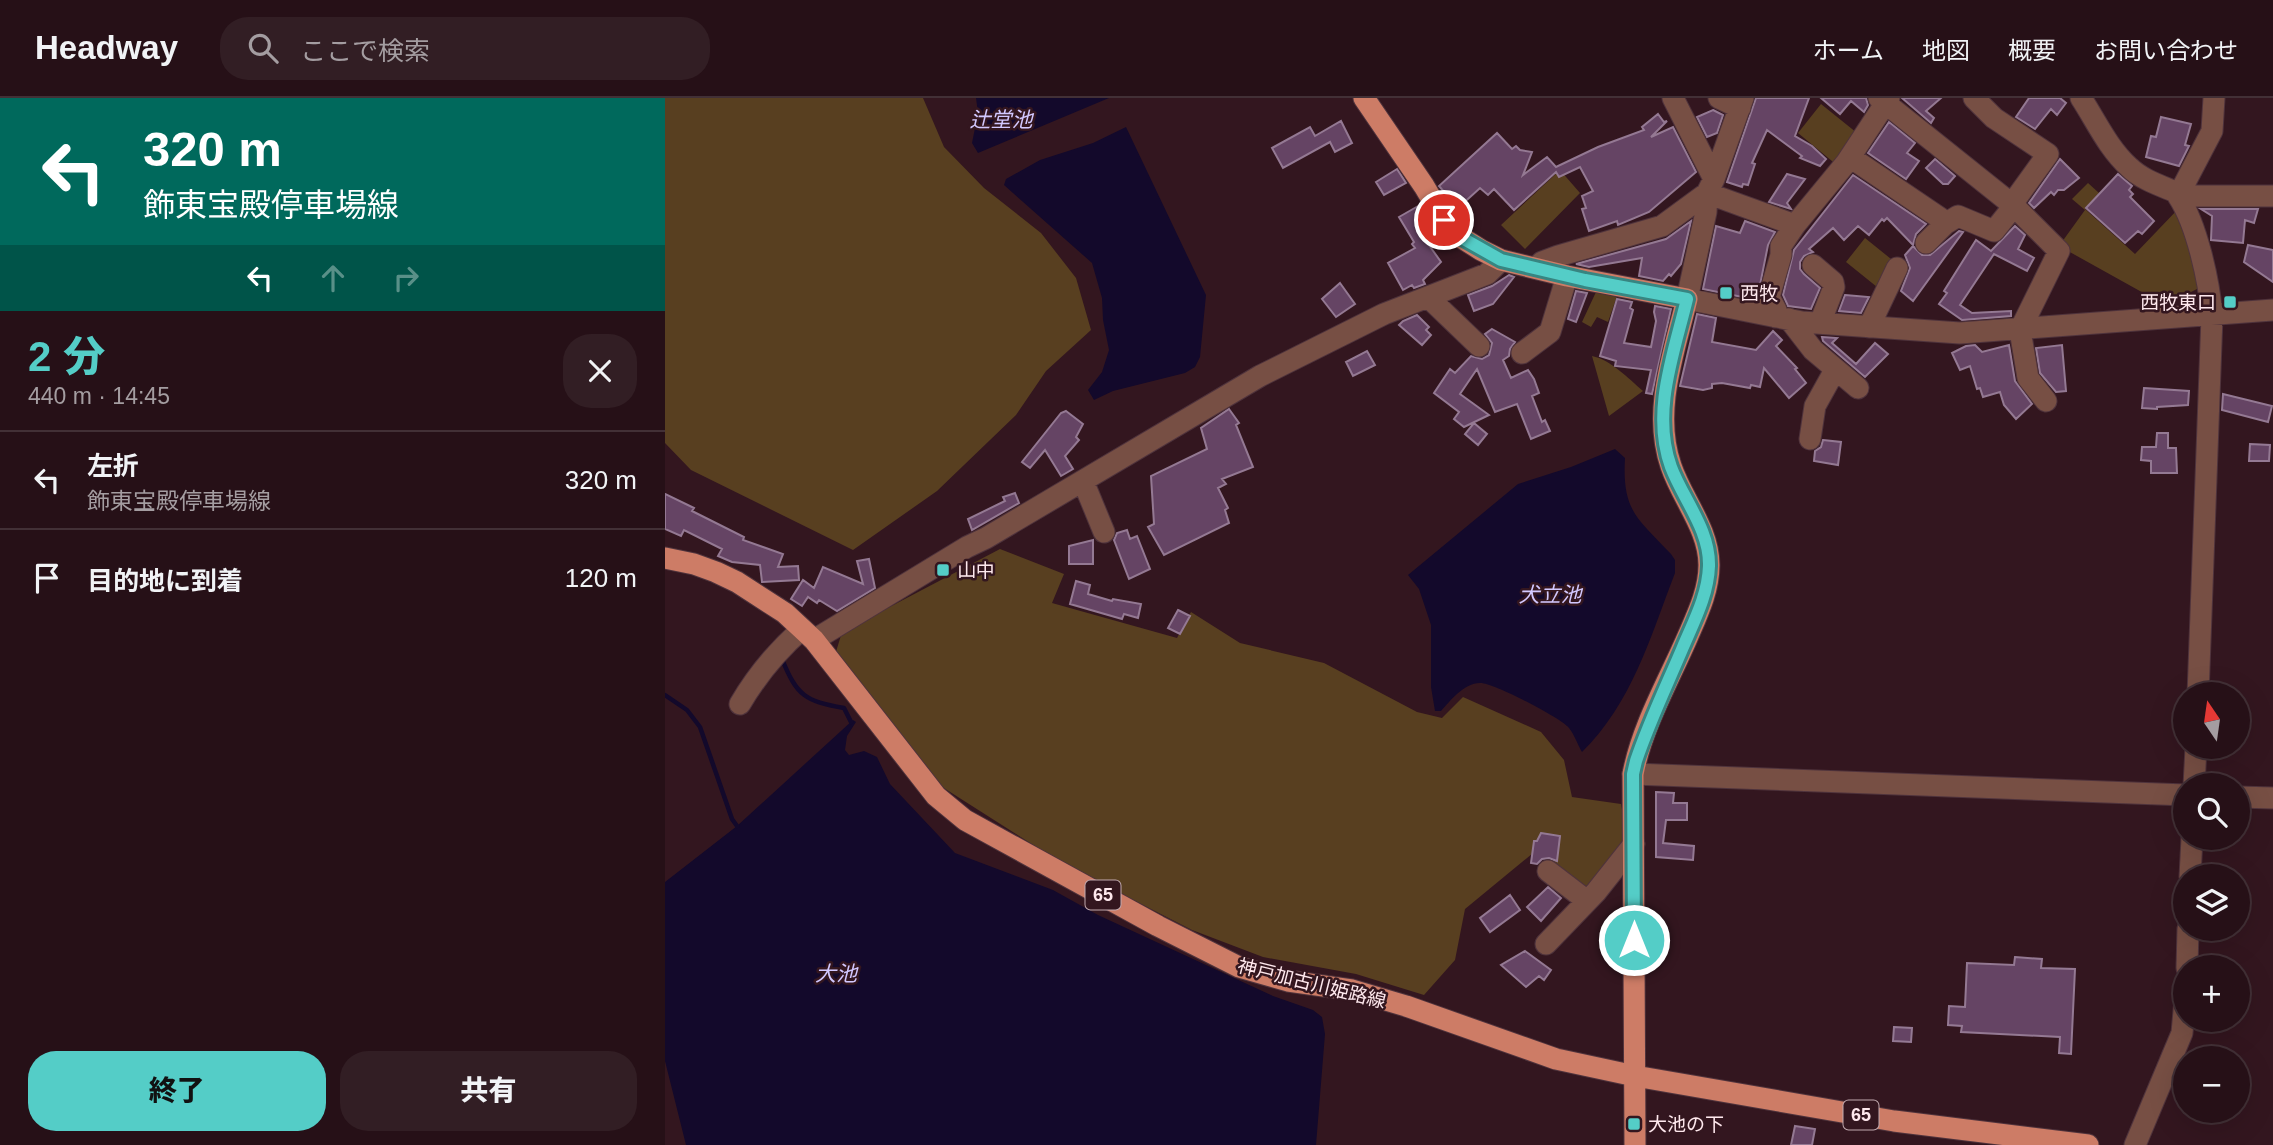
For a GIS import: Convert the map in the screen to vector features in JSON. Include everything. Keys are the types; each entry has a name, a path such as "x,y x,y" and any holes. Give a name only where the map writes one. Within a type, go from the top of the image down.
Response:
{"main road":[{"path":"1364,98 1444,220 1462,238 1501,260 1567,276 1687,299 1663,401 1665,441 1671,466 1704,535 1709,563 1707,584 1698,612 1643,739 1633,774 1636,1145"},
{"name":"神戸加古川姫路線","path":"665,558 694,564 737,582 785,613 808,635 936,796 965,820 1158,926 1239,967 1288,981 1352,990 1406,1006 1556,1059 1635,1076 1894,1121 2088,1145"}],"street":[{"path":"1672,98 1711,186 1795,225"},
{"path":"1719,98 1741,103 1711,186 1687,299 1820,323 1960,333 2273,310"},
{"path":"1926,243 1958,216 1994,231 2048,154 1994,118 1974,98"},
{"path":"2081,98 2129,168 2178,193 2189,212 2210,296 2212,316 2198,682"},
{"path":"2178,196 2212,131 2214,98"},
{"path":"1858,388 1813,350 1782,318 1769,298 1781,246 1850,157 1885,100 2013,205 2059,251 2020,330 2028,378 2046,401"},
{"path":"1850,157 1940,218 1945,225"},
{"path":"1536,268 1542,262 1558,256 1662,226 1711,186"},
{"path":"2178,196 2273,196"},
{"path":"740,704 763,668 808,635 986,538 1260,376 1384,314 1487,274 1501,260"},
{"path":"1813,265 1834,284 1820,323"},
{"path":"1870,327 1897,268"},
{"path":"1522,353 1551,332 1567,276"},
{"path":"1428,297 1479,346"},
{"path":"1810,439 1815,406 1835,370"},
{"path":"1083,481 1104,532"},
{"path":"1633,774 2173,795"},
{"path":"2250,797 2273,798"},
{"path":"1546,944 1590,898 1634,844"},
{"path":"1548,871 1582,897 1590,898"},
{"path":"2135,1145 2180,1032"}],"shaded area":[{"path":"665,98 923,98 944,147 984,188 1041,233 1076,278 1091,330 1046,371 1016,415 937,491 853,550 691,470 665,443"},
{"path":"1821,104 1862,137 1838,166 1798,133"},
{"path":"1560,170 1580,193 1525,249 1501,225"},
{"path":"2088,183 2099,193 2085,209 2135,254 2180,207 2199,288 2165,305 2059,246 2085,210 2072,199"},
{"path":"1865,238 1896,263 1877,287 1846,262"},
{"path":"1596,292 1617,296 1608,322 1597,317 1591,327 1582,322"},
{"path":"1592,356 1613,365 1643,391 1609,416"},
{"path":"1000,549 1064,574 1052,603 1177,638 1191,612 1240,643 1324,663 1417,712 1442,718 1463,697 1541,732 1564,760 1572,797 1621,804 1627,835 1599,876 1587,888 1538,849 1465,909 1455,960 1424,995 1356,974 1263,957 1192,930 1063,864 936,783 835,655 842,632"}],"water":[{"name":"辻堂池","path":"976,98 1109,98 978,153 972,143 978,113"},
{"path":"1126,127 1206,295 1200,357 1195,367 1185,373 1113,391 1094,400 1088,390 1102,372 1109,350 1102,298 1092,263 1004,185 1006,179 1040,160 1093,143"},
{"name":"犬立池","path":"1615,449 1625,458 1629,502 1641,522 1675,560 1675,573 1638,668 1614,712 1582,752 1571,730 1563,723 1526,701 1487,684 1468,686 1441,711 1435,711 1431,687 1431,625 1419,589 1408,575 1518,484"},
{"name":"大池","path":"853,720 856,722 847,736 845,750 849,755 864,751 877,757 890,784 955,853 1053,890 1098,915 1273,996 1313,1010 1322,1017 1325,1034 1316,1145 686,1145 665,1061 665,882 737,826"}],"building":[{"path":"1756,98 1809,98 1795,136 1826,159 1820,166 1800,158 1802,156 1767,130 1752,163 1755,164 1748,185 1743,184 1742,187 1727,182"},
{"path":"1821,98 1866,98 1868,105 1864,112 1851,101 1840,114"},
{"path":"1902,98 1941,98 1926,111 1934,118 1931,123"},
{"path":"2029,98 2060,98 2066,103 2057,115 2051,109 2035,129 2016,117"},
{"path":"1713,110 1723,115 1717,133 1707,137 1697,117"},
{"path":"1658,114 1664,122 1667,121 1651,137 1673,127 1696,172 1649,212 1618,225 1617,221 1589,231 1582,209 1586,208 1582,196 1593,191 1580,167 1559,177 1556,172 1514,210 1494,189 1488,195 1480,188 1458,208 1439,186 1497,133 1512,149 1516,146 1520,150 1532,152 1523,175 1547,157 1556,167 1598,147 1644,130 1642,127"},
{"path":"2161,117 2191,124 2185,145 2189,146 2179,166 2146,157 2151,136 2156,137"},
{"path":"1341,121 1352,143 1335,152 1330,142 1283,168 1272,148 1310,127 1315,136"},
{"path":"1889,122 1915,143 1907,153 1919,161 1906,179 1868,153"},
{"path":"1935,159 1955,176 1948,184 1943,184 1926,168"},
{"path":"2060,159 2079,178 2054,195 2051,192 2034,208 2029,203"},
{"path":"1397,169 1406,183 1384,195 1376,182"},
{"path":"1787,174 1805,179 1787,203 1791,209 1769,202"},
{"path":"2118,174 2132,186 2129,190 2133,194 2130,197 2154,221 2142,234 2138,231 2125,243 2086,208"},
{"path":"1853,175 1926,224 1916,234 1913,245 1887,218 1884,221 1882,219 1869,235 1858,226 1844,240 1833,228 1809,249 1813,252 1804,256 1800,262 1800,269 1820,288 1811,309 1788,306 1783,295 1794,250"},
{"path":"1420,205 1442,237 1429,245 1441,262 1423,280 1425,284 1414,288 1412,285 1403,290 1388,263 1415,248 1399,217"},
{"path":"2201,209 2258,209 2254,223 2245,220 2243,243 2211,240 2212,216"},
{"path":"1691,221 1681,264 1663,281 1639,276 1642,258 1589,267 1576,264 1666,239"},
{"path":"1745,221 1775,232 1768,245 1757,300 1703,289 1716,226 1740,233"},
{"path":"2015,226 2025,235 2018,249 2034,258 2027,271 1994,254 1960,305 1972,313 2011,311 2011,316 1962,320 1939,304 1947,293 1944,291 1976,240 1991,251"},
{"path":"1959,231 1963,232 1913,301 1901,291 1910,268 1905,255 1913,246 1922,255 1930,255"},
{"path":"2248,245 2273,250 2273,282 2244,262"},
{"path":"1509,275 1514,277 1493,304 1474,311 1468,295 1492,286"},
{"path":"1340,283 1355,304 1336,317 1322,299"},
{"path":"1576,291 1587,293 1576,322 1568,319"},
{"path":"1845,295 1869,297 1861,313 1839,311"},
{"path":"1617,299 1632,302 1630,308 1633,310 1624,343 1651,347 1656,321 1655,306 1671,309 1652,394 1646,393 1651,370 1615,366 1616,361 1600,356"},
{"path":"1697,314 1716,318 1712,342 1756,350 1773,331 1782,340 1776,346 1797,368 1795,369 1806,383 1789,398 1764,368 1760,387 1722,383 1712,384 1712,388 1703,390 1680,386"},
{"path":"1417,315 1429,327 1426,330 1431,335 1422,345 1399,325"},
{"path":"1492,329 1515,342 1509,356 1503,360 1511,378 1528,370 1534,379 1539,393 1532,396 1542,422 1545,420 1550,431 1531,439 1517,404 1495,412 1477,369 1460,394 1489,415 1464,427 1454,419 1459,412 1434,393 1450,369 1455,373 1471,356 1482,359 1489,355 1492,343 1485,334"},
{"path":"1822,337 1837,338 1832,343 1856,364 1875,343 1888,354 1865,377 1823,341"},
{"path":"1975,345 1982,352 2009,345 2015,381 2032,404 2016,419 2004,405 2000,392 1983,397 1980,388 1977,389 1970,366 1960,370 1952,353"},
{"path":"2062,345 2066,391 2056,392 2040,373 2036,348"},
{"path":"1367,351 1375,365 1353,376 1346,362"},
{"path":"2144,388 2189,391 2188,405 2142,408"},
{"path":"2223,394 2272,406 2268,422 2222,410"},
{"path":"1229,409 1239,423 1236,425 1253,467 1222,479 1226,484 1218,488 1228,508 1225,510 1229,523 1164,555 1148,527 1154,524 1151,476 1207,449 1201,428"},
{"path":"1066,411 1083,424 1076,437 1079,440 1065,456 1073,469 1061,476 1045,450 1030,468 1022,462 1061,413"},
{"path":"1474,423 1487,434 1478,445 1465,434"},
{"path":"2157,433 2168,433 2168,448 2176,448 2177,473 2151,473 2151,461 2141,460 2142,447 2156,447"},
{"path":"1823,440 1841,442 1838,465 1814,461 1815,451 1821,447"},
{"path":"2250,444 2270,445 2269,461 2249,461"},
{"path":"1015,493 1019,503 972,530 968,519 1005,501 1003,497"},
{"path":"665,494 744,537 743,540 783,554 778,567 798,566 799,580 762,582 760,565 732,562 718,556 722,549 684,530 681,536 665,529"},
{"path":"1127,530 1130,539 1137,536 1150,569 1129,579 1114,540 1117,533"},
{"path":"1093,540 1093,564 1069,564 1069,546"},
{"path":"869,559 875,588 837,611 808,597 802,606 791,599 803,580 814,588 823,567 863,584 857,561"},
{"path":"1076,581 1090,585 1088,594 1112,601 1141,604 1138,618 1124,614 1122,619 1070,604"},
{"path":"1178,610 1190,616 1180,634 1168,628"},
{"path":"1656,792 1674,793 1673,803 1687,803 1687,820 1666,820 1663,843 1694,846 1693,860 1656,857"},
{"path":"1541,833 1560,836 1557,861 1549,858 1542,859 1537,864 1531,863 1534,841 1537,841"},
{"path":"1548,887 1561,898 1541,921 1527,907"},
{"path":"1510,895 1520,910 1490,932 1480,918"},
{"path":"1525,951 1551,970 1544,980 1539,976 1526,987 1501,965"},
{"path":"2015,957 2042,959 2041,968 2075,969 2071,1054 2059,1053 2060,1037 1961,1032 1962,1026 1948,1025 1949,1006 1965,1007 1967,963 2014,965"},
{"path":"1894,1027 1912,1028 1911,1042 1893,1041"},
{"path":"1795,1126 1815,1129 1812,1145 1791,1145"}],"waterway":[{"path":"782,659 804,695 820,703 844,708 851,722"},
{"path":"665,695 687,710 700,727 732,819 737,826"}],"place":[{"name":"西牧","path":"1726,293"},
{"name":"西牧東口","path":"2230,302"},
{"name":"山中","path":"943,570"},
{"name":"大池の下","path":"1634,1124"}],"route":[{"path":"1444,220 1462,238 1501,260 1585,280 1687,299 1663,401 1665,441 1671,466 1704,535 1709,563 1707,584 1698,612 1643,739 1633,774 1634,940"}]}
